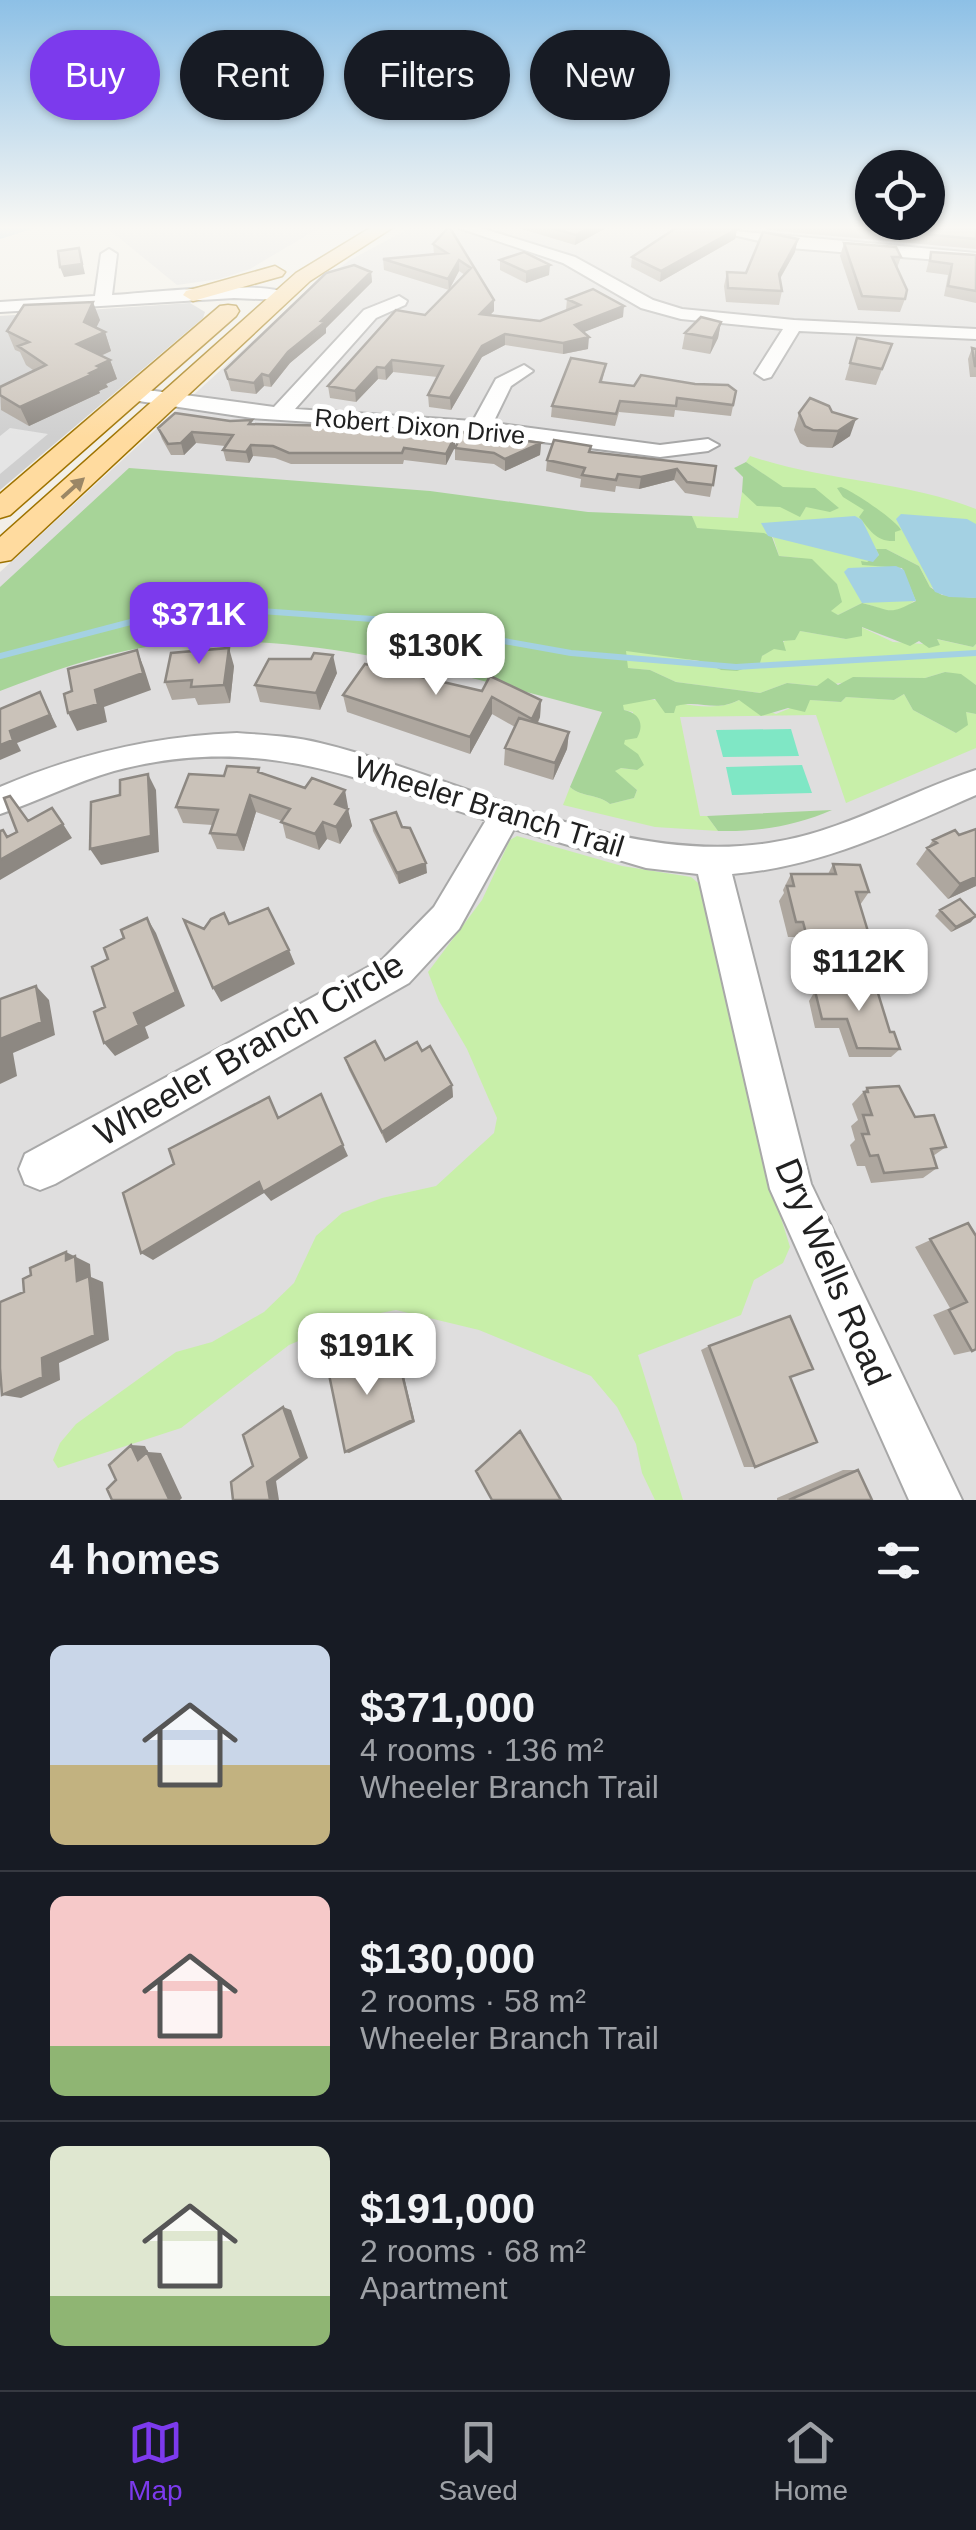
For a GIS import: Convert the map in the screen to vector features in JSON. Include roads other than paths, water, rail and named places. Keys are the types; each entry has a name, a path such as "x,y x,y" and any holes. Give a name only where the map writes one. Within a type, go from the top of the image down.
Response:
{"main road":[{"path":"197,298 216,311 213,325"},
{"path":"1,507 243,298"},
{"path":"0,553 169,400 265,298"}],"street":[{"path":"0,307 138,298"},
{"path":"641,298 664,310 794,325 976,334"},
{"path":"279,414 370,314 400,301"},
{"path":"764,373 794,325"},
{"path":"480,428 503,383 524,371"},
{"name":"Robert Dixon Drive","path":"132,394 279,414 480,428 660,451 708,445"},
{"name":"Wheeler Branch Trail","path":"0,802 119,756 219,742 272,745 320,754 614,847 712,861 768,857 834,842 976,782"},
{"name":"Wheeler Branch Circle","path":"40,1169 396,971 432,938 461,902 506,814"},
{"name":"Dry Wells Road","path":"712,861 791,1189 936,1500"}],"water":[{"path":"901,514 967,519 976,524 976,598 935,592 896,519"},
{"path":"855,516 862,520 879,555 873,562 768,536 761,523"},
{"path":"896,566 904,570 916,601 862,603 844,572 848,568"}],"waterway":[{"path":"0,656 192,606 386,620 571,653 736,667 976,653"}]}
